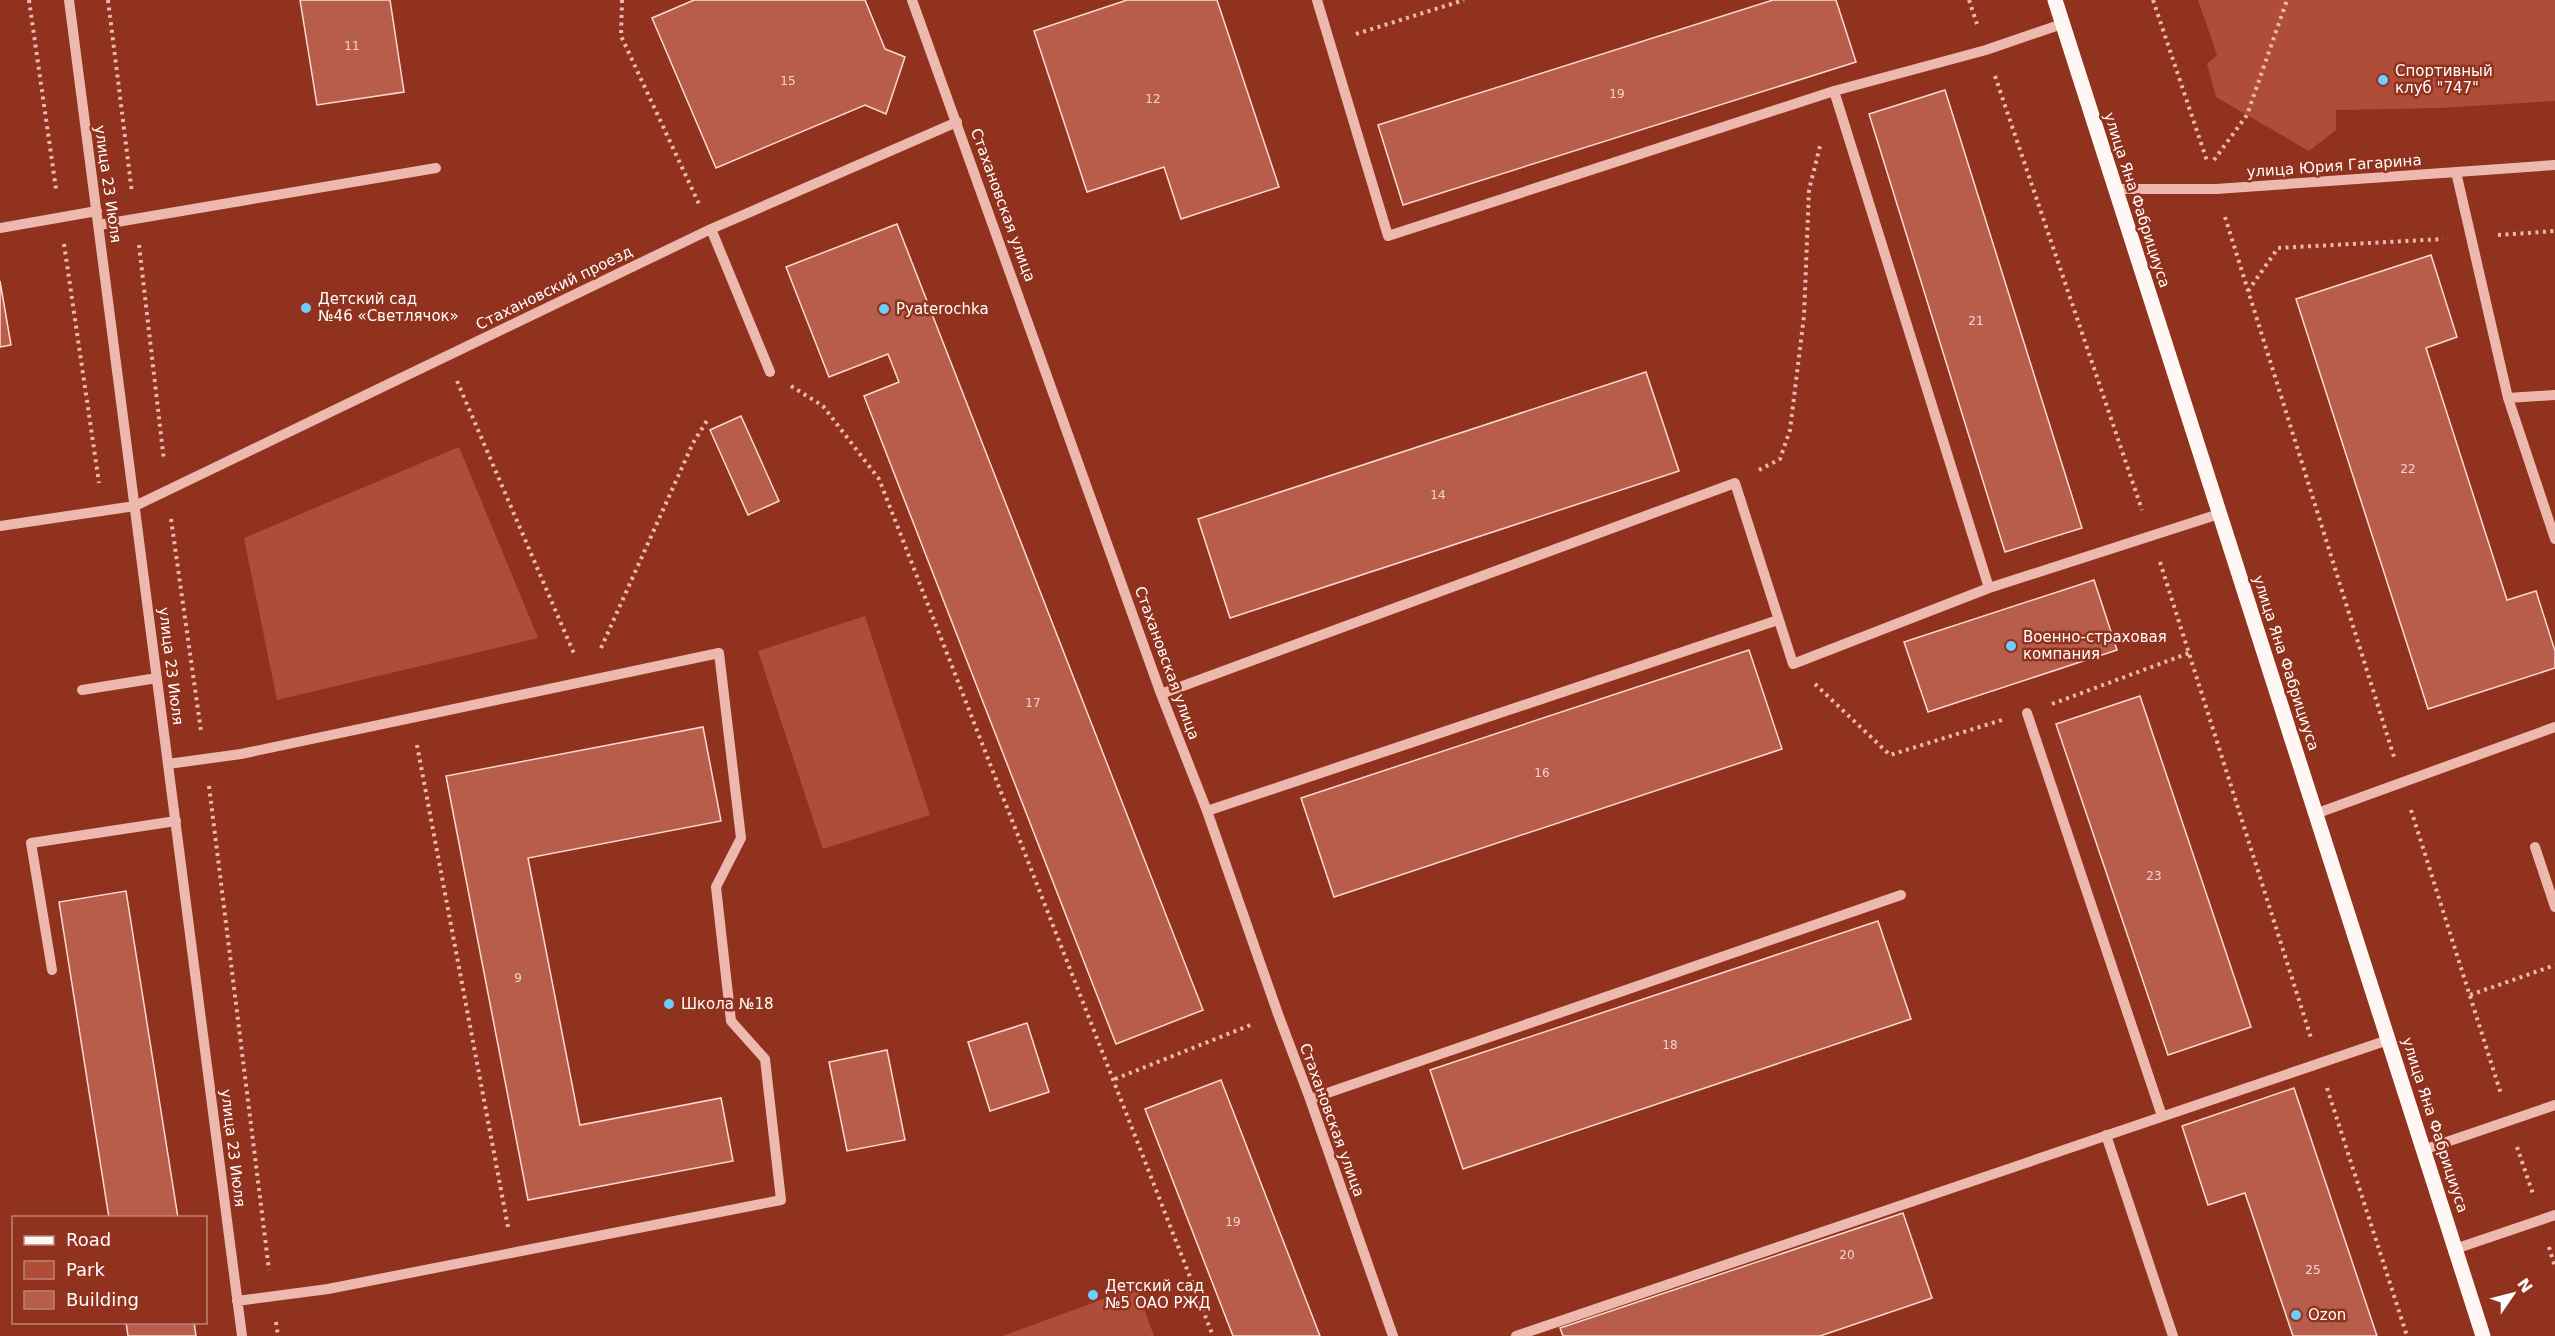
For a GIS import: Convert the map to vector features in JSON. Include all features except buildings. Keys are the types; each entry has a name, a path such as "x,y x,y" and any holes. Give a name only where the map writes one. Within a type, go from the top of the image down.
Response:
{"main road":[{"name":"улица Яна Фабрициуса","path":"2055,0 2483,1336"}],"street":[{"name":"улица 23 Июля","path":"69,0 242,1336"},
{"name":"Стахановская улица","path":"912,0 1161,694 1207,811 1393,1336"},
{"path":"1317,0 1388,236 1834,91 1986,50 2062,24"},
{"path":"1834,91 1989,588"},
{"name":"Стахановский проезд","path":"0,526 135,506 711,229 957,122"},
{"name":"улица Юрия Гагарина","path":"2115,189 2216,189 2555,165"},
{"path":"99,225 436,168"},
{"path":"2456,172 2508,398 2555,539"},
{"path":"0,228 97,211"},
{"path":"711,229 770,372"},
{"path":"2508,398 2555,395"},
{"path":"1161,694 1735,483 1794,664 1989,588 2219,514"},
{"path":"1207,811 1778,620"},
{"path":"168,764 241,754 719,653 741,838 716,887 731,1021 765,1059 781,1200 328,1289 237,1301"},
{"path":"82,690 157,678"},
{"path":"2027,713 2162,1116"},
{"path":"2315,814 2555,728"},
{"path":"52,970 31,843 117,828 176,821"},
{"path":"2535,847 2555,907"},
{"path":"1310,1099 1901,895"},
{"path":"1516,1336 2388,1040"},
{"path":"2423,1150 2555,1105"},
{"path":"2106,1135 2173,1336"},
{"path":"2455,1249 2555,1215"}],"path":[{"path":"108,0 167,490 205,759 278,1336"},
{"path":"622,0 621,36 711,229"},
{"path":"1330,43 1464,0"},
{"path":"1969,0 2152,537 2407,1336"},
{"path":"2153,0 2209,168 2247,115 2288,0"},
{"path":"1735,483 1780,459 1790,430 1804,316 1809,190 1834,91"},
{"path":"2216,189 2555,1267"},
{"path":"2248,292 2278,248 2555,231"},
{"path":"445,356 586,681"},
{"path":"770,372 823,406 879,479 1213,1336"},
{"path":"586,681 693,443 708,418"},
{"path":"1794,664 1890,755 2027,713 2189,653"},
{"path":"411,718 513,1253"},
{"path":"2470,995 2555,965"},
{"path":"1114,1079 1278,1014"}],"green space":[{"name":"Спортивный клуб \"747\"","path":"2198,0 2555,0 2555,101 2440,108 2336,110 2336,130 2309,151 2216,97 2207,64 2217,55"},
{"path":"459,447 538,638 277,700 244,538"},
{"path":"865,616 930,815 823,849 758,651"},
{"path":"1136,1287 1154,1336 1002,1336"}],"place":[{"name":"Спортивный клуб \"747\"","path":"2383,80"},
{"name":"Детский сад №46 «Светлячок»","path":"306,308"},
{"name":"Pyaterochka","path":"884,309"},
{"name":"Военно-страховая компания","path":"2011,646"},
{"name":"Школа №18","path":"669,1004"},
{"name":"Детский сад №5 ОАО РЖД","path":"1093,1295"},
{"name":"Ozon","path":"2296,1315"}]}
